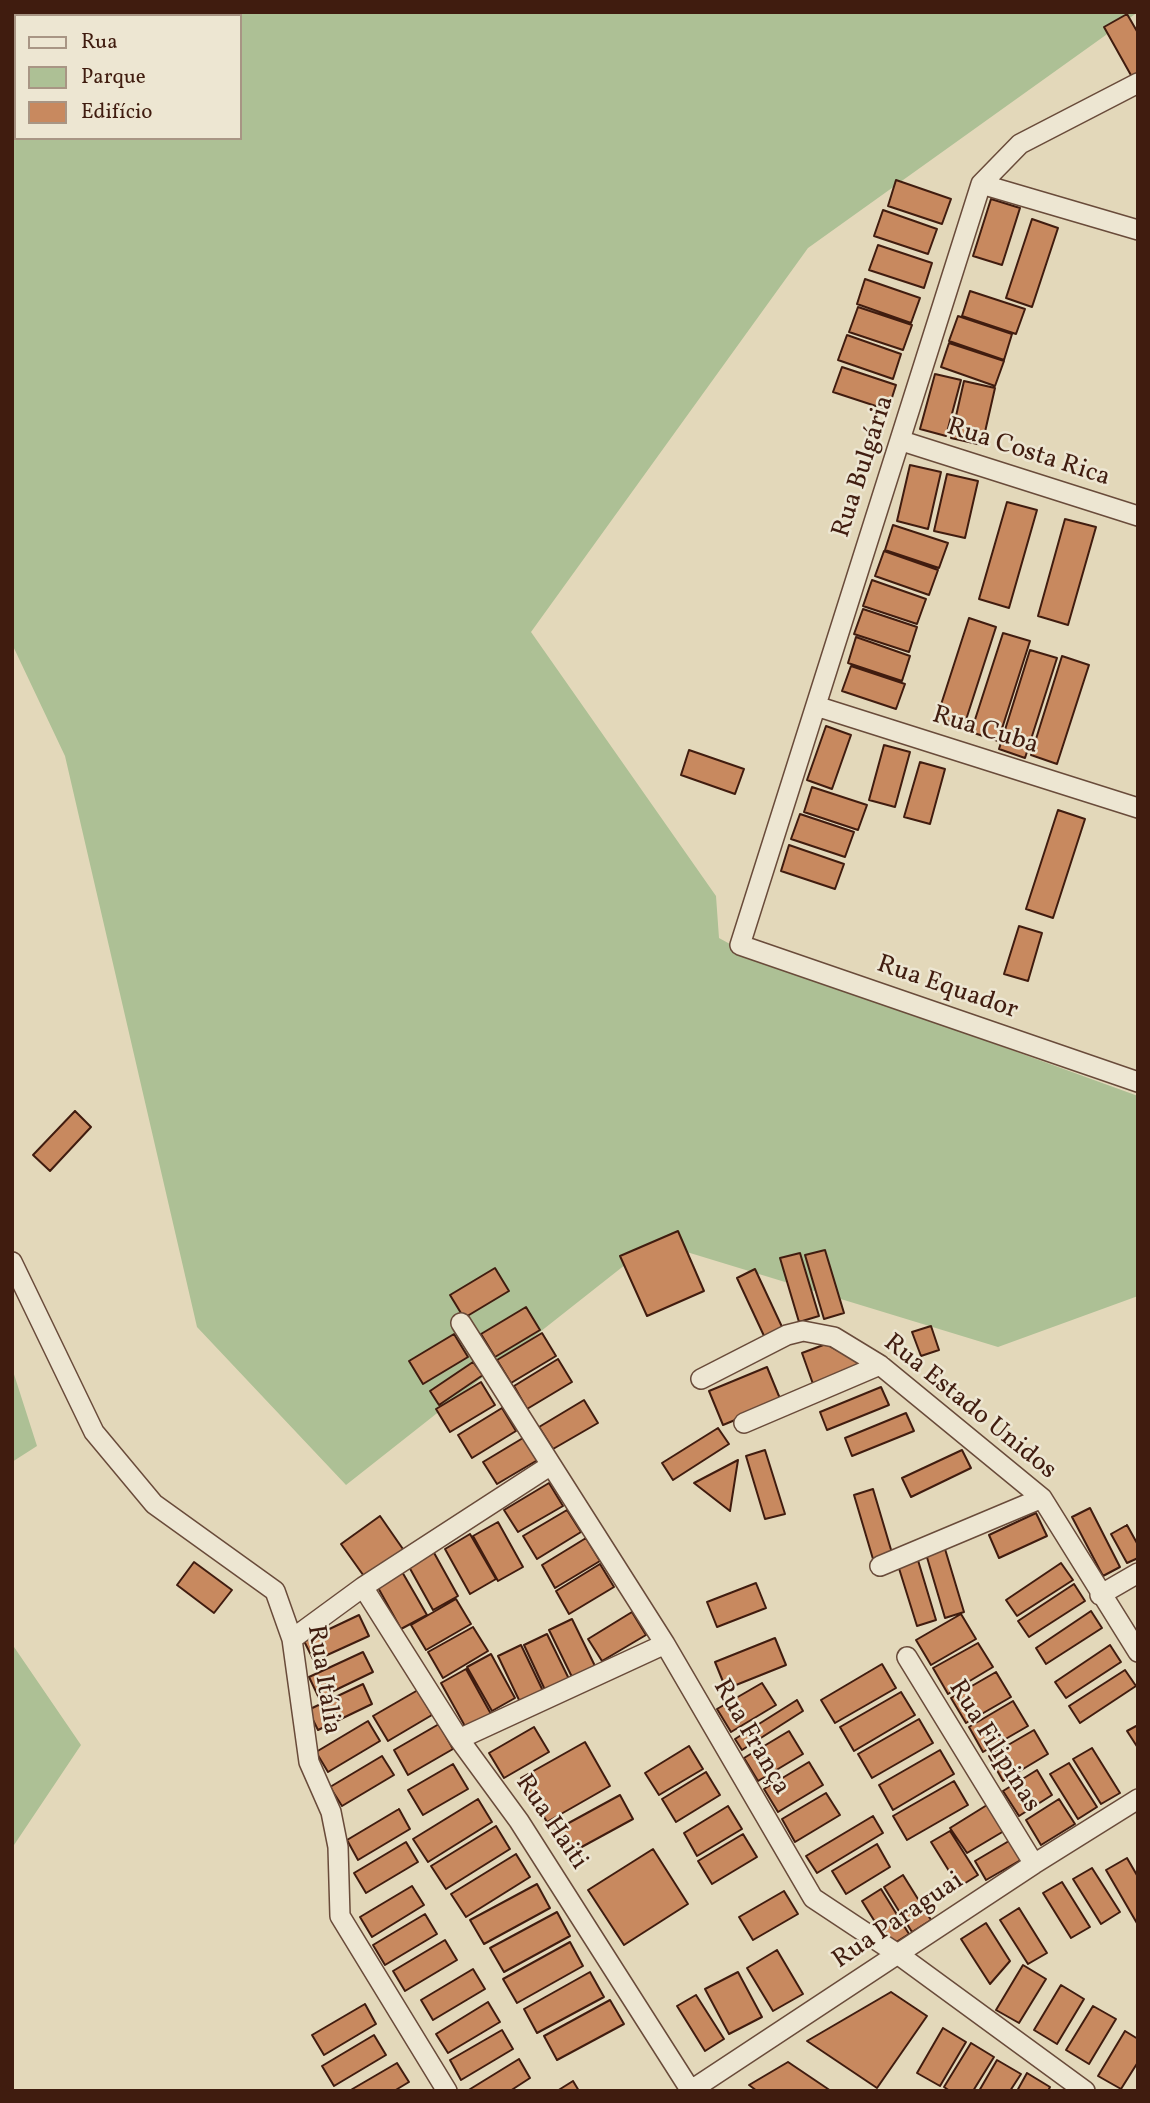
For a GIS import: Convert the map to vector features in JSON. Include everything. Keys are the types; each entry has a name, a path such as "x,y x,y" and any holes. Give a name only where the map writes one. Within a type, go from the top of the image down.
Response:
{"street":[{"name":"Rua Bulgária","path":"740,945 902,441 981,184 1020,144 1138,83"},
{"path":"981,184 1138,230"},
{"name":"Rua Costa Rica","path":"902,441 1138,516"},
{"name":"Rua Cuba","path":"816,706 1138,808"},
{"name":"Rua Equador","path":"740,945 1138,1082"},
{"name":"Rua Itália","path":"12,1262 93,1432 154,1504 275,1591 292,1639 309,1762 331,1812 338,1847 340,1916 447,2091"},
{"name":"Rua França","path":"461,1323 665,1644 813,1898 899,1955 1085,2091"},
{"name":"Rua Estado Unidos","path":"701,1379 787,1335 803,1331 834,1338 880,1365 1042,1498 1138,1652"},
{"path":"744,1423 880,1365"},
{"path":"292,1639 363,1587 551,1465"},
{"path":"880,1566 1042,1498"},
{"path":"1100,1595 1138,1573"},
{"name":"Rua Haiti","path":"363,1587 459,1739 519,1821 690,2091"},
{"path":"459,1739 665,1644"},
{"name":"Rua Filipinas","path":"907,1657 1034,1864"},
{"name":"Rua Paraguai","path":"690,2091 1034,1864 1138,1799"}],"green space":[{"path":"12,12 1138,12 808,248 531,632 716,896 719,938 750,955 1138,1096 1138,1296 998,1347 654,1242 346,1485 197,1327 65,756 12,644"},
{"path":"12,1368 37,1446 12,1462"},
{"path":"12,1644 81,1745 12,1848"}],"building":[{"path":"1127,14 1138,33 1138,74 1132,77 1104,27"},
{"path":"896,180 951,199 942,224 888,206"},
{"path":"991,199 1020,208 1002,265 973,256"},
{"path":"883,210 937,229 928,254 874,236"},
{"path":"1032,219 1058,228 1032,307 1006,298"},
{"path":"878,245 932,263 924,288 869,270"},
{"path":"865,279 920,298 911,323 857,304"},
{"path":"970,291 1025,309 1016,334 962,316"},
{"path":"858,307 912,325 903,350 849,332"},
{"path":"958,316 1012,334 1004,360 949,341"},
{"path":"847,335 901,354 893,379 838,360"},
{"path":"949,343 1004,361 995,386 941,367"},
{"path":"842,367 896,385 888,410 833,392"},
{"path":"935,374 961,380 946,436 920,429"},
{"path":"964,381 995,388 982,445 951,438"},
{"path":"910,465 941,472 928,529 897,521"},
{"path":"947,474 978,481 965,538 934,531"},
{"path":"1007,502 1037,510 1009,608 979,599"},
{"path":"1065,519 1096,527 1068,625 1038,616"},
{"path":"893,525 948,543 939,568 885,550"},
{"path":"884,551 938,570 929,595 875,576"},
{"path":"872,580 926,599 917,624 863,606"},
{"path":"863,609 917,627 909,652 854,634"},
{"path":"969,618 996,627 964,726 937,717"},
{"path":"1003,633 1030,641 998,741 971,732"},
{"path":"856,637 910,656 902,681 848,663"},
{"path":"1030,650 1057,658 1025,758 999,749"},
{"path":"1062,656 1089,665 1057,764 1031,755"},
{"path":"851,666 905,684 896,709 842,691"},
{"path":"826,726 851,735 832,789 807,780"},
{"path":"884,745 910,752 895,807 869,800"},
{"path":"689,750 744,769 735,794 681,775"},
{"path":"920,762 945,769 930,824 904,817"},
{"path":"812,787 867,805 858,830 804,812"},
{"path":"1058,810 1085,819 1053,918 1026,909"},
{"path":"800,814 854,832 845,857 791,839"},
{"path":"789,845 844,864 835,889 781,871"},
{"path":"1019,926 1042,933 1028,981 1004,974"},
{"path":"75,1111 91,1127 50,1171 33,1155"},
{"path":"678,1231 704,1291 647,1316 620,1256"},
{"path":"825,1250 844,1313 824,1319 805,1255"},
{"path":"800,1253 819,1316 799,1322 780,1258"},
{"path":"495,1268 509,1291 464,1318 450,1295"},
{"path":"755,1269 783,1329 765,1338 737,1278"},
{"path":"526,1307 540,1330 495,1357 481,1334"},
{"path":"931,1326 939,1350 921,1356 912,1332"},
{"path":"542,1333 556,1356 511,1383 497,1360"},
{"path":"454,1334 468,1357 423,1384 409,1361"},
{"path":"826,1344 865,1365 813,1384 802,1353"},
{"path":"558,1359 572,1382 527,1409 514,1386"},
{"path":"473,1362 483,1375 439,1405 430,1391"},
{"path":"767,1367 781,1401 723,1425 709,1391"},
{"path":"481,1382 495,1405 450,1432 436,1409"},
{"path":"881,1387 889,1405 827,1430 820,1412"},
{"path":"584,1400 598,1423 553,1449 539,1427"},
{"path":"502,1408 516,1431 472,1458 458,1435"},
{"path":"906,1413 914,1431 852,1456 845,1438"},
{"path":"718,1428 729,1444 673,1480 662,1463"},
{"path":"528,1435 541,1458 497,1484 483,1462"},
{"path":"765,1450 785,1514 765,1519 746,1456"},
{"path":"962,1450 971,1468 911,1497 902,1478"},
{"path":"738,1460 730,1511 694,1483"},
{"path":"549,1483 563,1506 518,1532 504,1510"},
{"path":"873,1489 892,1553 873,1559 854,1495"},
{"path":"1090,1508 1120,1567 1103,1576 1072,1517"},
{"path":"567,1510 581,1532 537,1559 523,1536"},
{"path":"1036,1513 1047,1536 999,1558 989,1535"},
{"path":"380,1516 405,1552 366,1579 341,1544"},
{"path":"498,1522 523,1567 498,1581 473,1536"},
{"path":"1127,1525 1138,1545 1138,1558 1127,1563 1111,1534"},
{"path":"470,1534 496,1579 470,1594 445,1549"},
{"path":"586,1538 600,1561 555,1588 542,1565"},
{"path":"945,1549 964,1612 945,1618 926,1554"},
{"path":"433,1551 458,1596 433,1610 408,1565"},
{"path":"917,1557 936,1620 917,1626 897,1562"},
{"path":"194,1562 232,1590 214,1613 177,1585"},
{"path":"1061,1563 1073,1580 1017,1616 1006,1600"},
{"path":"600,1564 614,1587 569,1614 556,1591"},
{"path":"401,1570 427,1615 401,1629 376,1584"},
{"path":"756,1583 766,1608 717,1627 707,1602"},
{"path":"1074,1584 1085,1601 1029,1637 1018,1621"},
{"path":"456,1599 471,1624 426,1650 411,1625"},
{"path":"1091,1611 1102,1628 1046,1664 1036,1648"},
{"path":"632,1612 646,1635 602,1661 588,1639"},
{"path":"961,1614 976,1639 931,1665 916,1640"},
{"path":"359,1615 369,1636 314,1661 304,1641"},
{"path":"572,1619 595,1666 572,1677 549,1630"},
{"path":"473,1627 488,1651 443,1678 428,1652"},
{"path":"547,1634 570,1681 546,1692 524,1645"},
{"path":"775,1638 786,1665 726,1689 715,1662"},
{"path":"978,1643 993,1667 948,1694 933,1668"},
{"path":"521,1645 543,1691 520,1702 498,1656"},
{"path":"1110,1645 1121,1662 1066,1698 1055,1682"},
{"path":"363,1652 373,1672 319,1698 309,1677"},
{"path":"491,1654 515,1698 492,1711 467,1667"},
{"path":"882,1664 896,1688 835,1723 821,1700"},
{"path":"466,1669 491,1714 466,1728 441,1683"},
{"path":"1125,1670 1136,1686 1080,1723 1069,1706"},
{"path":"996,1672 1011,1697 966,1723 951,1698"},
{"path":"762,1683 776,1705 731,1732 717,1709"},
{"path":"363,1684 372,1704 318,1730 308,1710"},
{"path":"418,1690 432,1715 388,1741 373,1716"},
{"path":"901,1692 915,1715 854,1751 840,1727"},
{"path":"797,1700 803,1711 742,1750 735,1739"},
{"path":"1013,1701 1028,1726 983,1752 969,1727"},
{"path":"919,1719 933,1743 872,1778 858,1754"},
{"path":"368,1721 380,1741 328,1772 316,1752"},
{"path":"439,1724 453,1749 408,1775 394,1750"},
{"path":"1138,1725 1138,1748 1127,1731"},
{"path":"534,1727 549,1752 504,1778 489,1753"},
{"path":"1034,1730 1048,1754 1003,1781 989,1756"},
{"path":"789,1731 803,1754 758,1781 744,1758"},
{"path":"585,1742 610,1786 547,1822 521,1778"},
{"path":"689,1746 703,1769 659,1795 645,1773"},
{"path":"1092,1748 1120,1793 1101,1804 1073,1759"},
{"path":"940,1750 954,1774 893,1810 879,1785"},
{"path":"382,1756 394,1775 342,1806 330,1787"},
{"path":"809,1762 823,1785 778,1812 764,1789"},
{"path":"1069,1763 1097,1807 1078,1819 1050,1774"},
{"path":"453,1764 468,1789 423,1815 408,1790"},
{"path":"1037,1770 1052,1795 1019,1816 1003,1791"},
{"path":"706,1772 720,1795 676,1822 662,1799"},
{"path":"954,1781 968,1805 907,1840 893,1816"},
{"path":"826,1793 840,1815 795,1842 782,1819"},
{"path":"620,1795 633,1819 567,1855 554,1831"},
{"path":"478,1799 492,1822 428,1862 413,1839"},
{"path":"1059,1799 1075,1824 1041,1845 1026,1820"},
{"path":"987,1805 1004,1831 967,1853 950,1828"},
{"path":"728,1806 742,1829 697,1856 684,1833"},
{"path":"399,1809 410,1829 358,1860 347,1840"},
{"path":"873,1816 883,1833 817,1873 806,1856"},
{"path":"496,1826 510,1849 446,1889 431,1866"},
{"path":"950,1831 978,1875 959,1887 931,1842"},
{"path":"743,1834 757,1857 712,1884 698,1861"},
{"path":"1014,1838 1026,1857 986,1880 975,1861"},
{"path":"406,1842 418,1862 366,1893 354,1873"},
{"path":"877,1844 890,1867 846,1894 832,1871"},
{"path":"653,1849 688,1904 624,1945 588,1890"},
{"path":"516,1854 530,1877 466,1917 451,1894"},
{"path":"1127,1858 1138,1877 1138,1925 1106,1870"},
{"path":"1092,1868 1120,1912 1101,1924 1073,1879"},
{"path":"903,1875 931,1920 912,1932 884,1887"},
{"path":"1062,1882 1090,1927 1071,1938 1043,1893"},
{"path":"537,1884 550,1908 484,1944 470,1920"},
{"path":"412,1886 424,1905 372,1937 360,1917"},
{"path":"881,1889 909,1934 890,1946 862,1901"},
{"path":"784,1891 798,1914 753,1940 739,1917"},
{"path":"1019,1908 1047,1953 1028,1964 1000,1920"},
{"path":"557,1912 570,1936 504,1972 490,1948"},
{"path":"425,1914 437,1934 385,1965 373,1945"},
{"path":"986,1923 1010,1961 990,1984 961,1939"},
{"path":"445,1940 457,1960 405,1991 393,1971"},
{"path":"570,1942 583,1966 517,2003 503,1979"},
{"path":"777,1950 803,1994 773,2011 747,1968"},
{"path":"1023,1965 1046,1979 1019,2023 996,2010"},
{"path":"473,1969 485,1989 433,2020 421,2000"},
{"path":"590,1972 604,1997 537,2033 524,2009"},
{"path":"738,1972 762,2017 729,2034 705,1989"},
{"path":"1061,1985 1084,1999 1057,2044 1034,2030"},
{"path":"891,1992 927,2016 877,2088 807,2041"},
{"path":"696,1995 724,2039 705,2051 677,2006"},
{"path":"610,2000 624,2024 557,2060 544,2036"},
{"path":"488,2002 500,2022 448,2053 436,2034"},
{"path":"365,2004 376,2024 324,2055 312,2035"},
{"path":"1093,2006 1116,2019 1089,2064 1066,2050"},
{"path":"943,2028 966,2042 940,2086 917,2073"},
{"path":"502,2030 513,2049 461,2080 450,2060"},
{"path":"1125,2031 1138,2039 1138,2062 1121,2089 1098,2076"},
{"path":"374,2035 386,2055 334,2086 322,2066"},
{"path":"971,2043 994,2057 973,2091 950,2091 944,2087"},
{"path":"519,2059 530,2078 510,2091 467,2091"},
{"path":"997,2060 1021,2074 1010,2091 979,2091"},
{"path":"788,2062 831,2091 757,2091 749,2085"},
{"path":"397,2063 409,2082 394,2091 349,2091"},
{"path":"1027,2073 1050,2087 1048,2091 1017,2091"},
{"path":"573,2081 579,2091 557,2091"}]}
